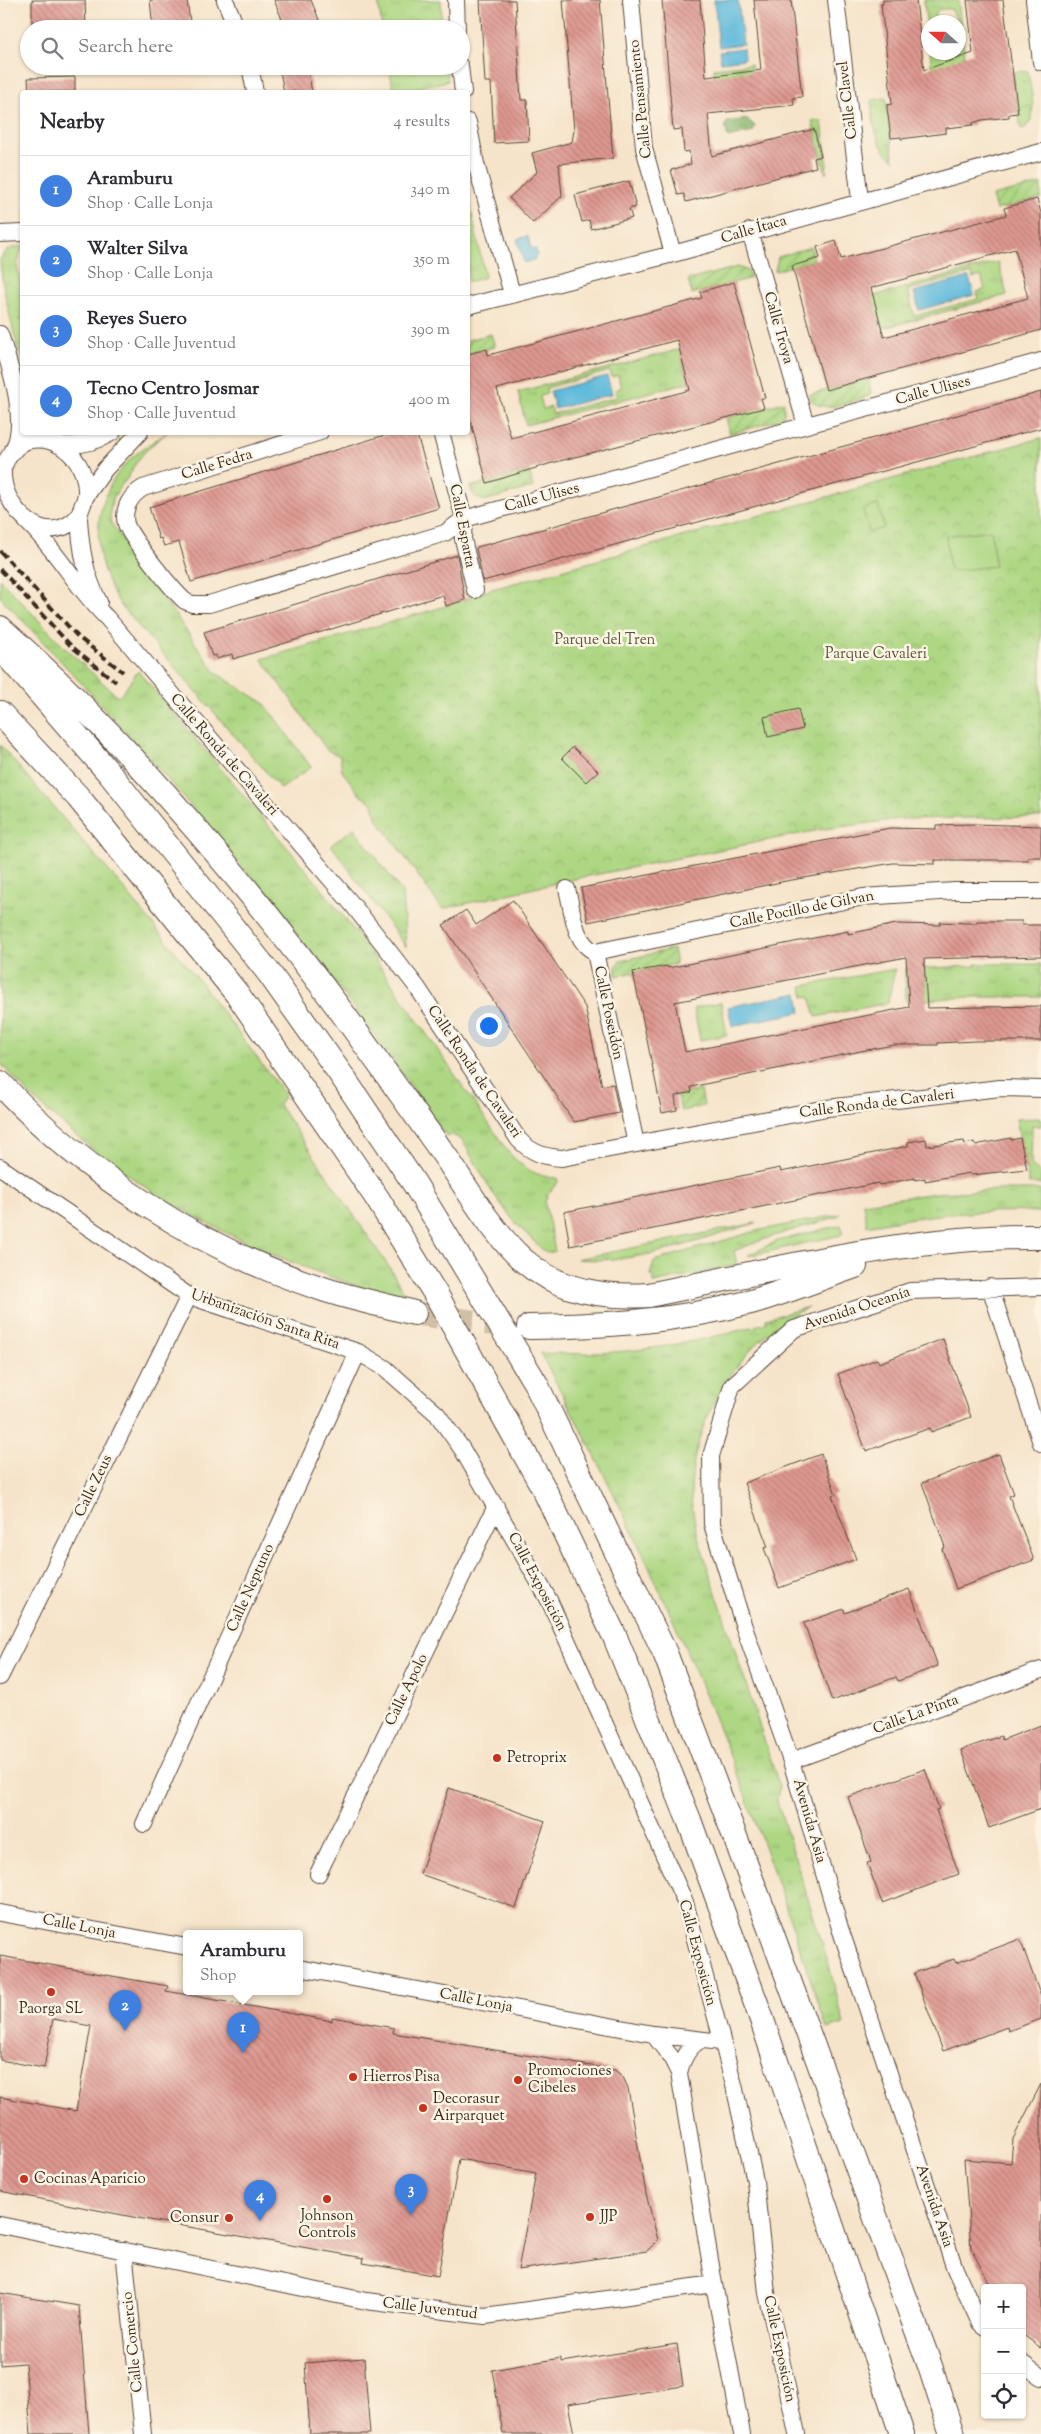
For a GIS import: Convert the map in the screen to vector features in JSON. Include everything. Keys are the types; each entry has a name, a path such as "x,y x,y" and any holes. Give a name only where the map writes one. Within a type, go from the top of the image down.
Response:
{"main road":[{"path":"0,628 104,728 172,802 343,1014 491,1224 523,1260 544,1275 568,1288 593,1294 624,1297 648,1295 850,1255 921,1244 987,1238 1041,1237"},
{"path":"0,647 110,774 269,973 342,1076 414,1183 536,1384 665,1653 769,1926 930,2366 952,2434"},
{"path":"0,713 78,797 162,899 250,1011 377,1198 438,1298 543,1487 615,1637 686,1811 764,2027 902,2433"},
{"path":"0,1083 25,1109 110,1180 154,1210 195,1233 263,1266 322,1289 414,1313"},
{"path":"529,1327 594,1326 643,1322 741,1304 921,1244"}],"street":[{"path":"225,0 233,20"},
{"path":"456,0 457,20"},
{"name":"Calle Pensamiento","path":"631,0 644,148 673,254"},
{"name":"Calle Clavel","path":"836,0 860,200"},
{"path":"1034,0 1041,62"},
{"path":"252,75 255,90"},
{"path":"461,75 463,90"},
{"path":"470,144 472,165 512,294"},
{"name":"Calle Ítaca","path":"470,305 673,254 860,200 1041,152"},
{"name":"Calle Troya","path":"750,231 806,425"},
{"path":"0,234 20,233"},
{"path":"0,334 10,366 19,418 16,443 6,453 2,478 3,491 10,506 26,522 44,529 55,530 72,524 79,515 86,496 105,468 137,435"},
{"name":"Calle Ulises","path":"143,488 129,500 125,516 126,524 178,596 192,604 208,604 445,533 464,519 1041,362"},
{"path":"10,366 20,384"},
{"path":"6,453 27,442 52,438 78,444 94,441 106,435"},
{"name":"Calle Fedra","path":"143,488 311,435"},
{"name":"Calle Esparta","path":"442,435 464,519 463,539 476,590"},
{"path":"52,438 67,449 81,469 86,496"},
{"name":"Calle Ronda de Cavaleri","path":"79,515 86,576 107,618"},
{"name":"Calle Ronda de Cavaleri","path":"26,522 43,537 85,595 107,618 352,904 417,987 519,1140 528,1149 539,1155 562,1158 826,1108 1000,1088 1041,1089"},
{"name":"Calle Poseidón","path":"567,889 580,940 589,950 595,952 636,1144"},
{"name":"Calle Pocillo de Gilvan","path":"595,952 863,897 955,891 1041,891"},
{"name":"Urbanización Santa Rita","path":"0,1167 188,1296 358,1352 385,1368 437,1414 462,1449 496,1506"},
{"name":"Avenida Oceanía","path":"794,1329 910,1291 1041,1287"},
{"path":"990,1288 1041,1443"},
{"name":"Calle Zeus","path":"0,1677 188,1296"},
{"name":"Avenida Asia","path":"794,1329 732,1386 711,1456 712,1524 744,1627 791,1761 840,1928 955,2269 981,2324"},
{"name":"Calle Neptuno","path":"144,1824 358,1352"},
{"name":"Calle Apolo","path":"318,1874 496,1506"},
{"name":"Calle Exposición","path":"496,1506 549,1600 686,1902 721,2042 734,2085 755,2181 767,2292 797,2434"},
{"name":"Calle La Pinta","path":"791,1761 1041,1670"},
{"name":"Calle Lonja","path":"0,1913 183,1947"},
{"name":"Calle Lonja","path":"303,1969 653,2034 721,2042"},
{"path":"653,2034 671,2057 680,2074 714,2284 742,2434"},
{"path":"680,2074 682,2063 688,2052 695,2043 701,2040"},
{"name":"Calle Juventud","path":"0,2224 366,2301 485,2316 714,2284"},
{"name":"Calle Comercio","path":"124,2250 143,2434"},
{"path":"1026,2366 1041,2378"}],"green space":[{"path":"378,0 441,0 442,20 381,20"},
{"path":"924,0 958,0 960,15 954,15 951,9 940,9 936,12 936,15 926,15"},
{"path":"931,60 965,60 966,68 933,80"},
{"path":"751,64 755,95 716,97 714,68"},
{"path":"1028,71 1033,112 1027,126 1021,130 1013,72"},
{"path":"391,75 447,75 448,81 404,90 394,90"},
{"path":"886,98 893,157 895,160 883,149 876,133 873,117 871,100"},
{"path":"747,119 755,126 753,132 728,138 725,125 727,122"},
{"path":"812,121 822,121 827,163 826,174"},
{"path":"1041,184 1041,198 996,210 992,196"},
{"path":"470,204 485,277 470,281"},
{"path":"20,246 17,266 20,281 20,353 8,310 0,260 6,251"},
{"path":"811,247 814,260 775,271 778,257"},
{"path":"998,262 1007,295 865,333 856,301","holes":["972,273 973,278 981,276 985,289 977,292 978,299 914,316 908,290"]},
{"path":"738,267 748,271 751,278 692,294 688,280"},
{"path":"491,334 495,347 470,353 470,339"},
{"path":"696,345 682,357 685,372 704,378 526,425 518,392","holes":["610,371 612,377 618,375 621,388 615,390 617,397 553,414 551,407 543,409 540,396 547,394 546,388"]},
{"path":"868,379 872,395 837,406 820,406 813,402 809,395"},
{"path":"784,402 784,414 781,419 730,434 726,418"},
{"path":"164,435 143,454 115,494 110,510 111,523 216,673 264,703 311,767 281,789 122,607 112,591 100,556 98,538 99,519 111,484 122,468 143,449"},
{"name":"Parque Cavaleri","path":"1041,438 1041,817 899,819 824,829 579,878 442,909 376,817 373,803 361,796 342,771 340,756 327,750 262,659 446,606 489,590"},
{"path":"529,471 533,487 488,500 476,498 470,487"},
{"path":"878,505 884,528 869,532 863,509"},
{"path":"991,530 995,566 950,571 946,536"},
{"path":"0,579 63,646 116,695 120,696 138,671 318,884 363,942 509,1153 530,1171 543,1176 557,1178 558,1182 548,1194 545,1203 555,1251 546,1253 517,1225 492,1192 462,1140 452,1135 446,1136 396,1064 290,925 178,790 0,597"},
{"path":"0,745 120,884 201,983 285,1095 279,1105 389,1267 410,1302 363,1288 271,1254 184,1210 143,1185 103,1157 39,1104 0,1062"},
{"path":"354,828 402,892 406,947 331,845"},
{"path":"673,949 676,964 616,976 616,967 620,961"},
{"path":"976,964 1041,964 1041,997 969,997 906,1001 905,969 976,966","holes":["925,975 926,992 909,992 908,976"]},
{"path":"895,969 888,1003 816,1017 810,996 804,997 802,986"},
{"path":"721,1002 727,1035 700,1040 694,1008"},
{"path":"701,1090 704,1106 681,1111 677,1095"},
{"path":"1041,1118 1041,1126 1032,1126 1031,1164 1041,1175 1041,1184 1029,1184 1016,1119"},
{"path":"1041,1190 1041,1212 954,1214 910,1218 867,1226 863,1203 936,1193"},
{"path":"840,1214 836,1217 767,1238 734,1251 737,1265 654,1283 653,1275 650,1275 654,1261 756,1231"},
{"path":"756,1223 646,1255 600,1260 577,1259"},
{"path":"841,1225 843,1232 841,1235 748,1255 777,1241"},
{"path":"808,1307 780,1324 758,1343 727,1380 715,1401 697,1447 691,1495 700,1544 779,1785 777,1801 829,1965 844,2024 827,2029 763,1843 689,1656 633,1533 540,1353 600,1353 654,1348 737,1331 766,1323 766,1319"}],"water":[{"path":"714,0 738,0 743,44 719,47"},
{"path":"743,48 744,59 721,62 719,51"},
{"path":"528,236 531,248 536,249 537,255 534,260 524,263 517,239"},
{"path":"969,277 974,295 919,310 914,292"},
{"path":"607,376 612,394 555,409 550,391"},
{"path":"798,993 801,1012 732,1026 728,1007"}],"building":[{"path":"32,0 85,0 86,20 32,20"},
{"path":"150,0 187,0 190,20 152,20"},
{"path":"274,0 311,0 319,20 282,20"},
{"path":"480,0 515,0 521,100 527,100 529,141 494,143 491,82 485,82"},
{"path":"563,0 600,0 613,158 559,164 562,196 533,223 509,198 537,172 532,153 572,142 574,130"},
{"path":"662,0 700,0 706,77 761,70 754,0 791,0 802,97 793,98 794,105 708,114 712,156 814,129 821,156 814,158 816,167 686,202 684,194 678,195 671,170 691,164 689,151 684,152 682,129 673,130"},
{"path":"883,0 916,0 921,60 923,60 924,70 953,60 966,60 966,55 973,53 967,0 1003,0 1018,113 1009,114 1009,117 982,120 973,123 973,125 946,128 946,133 901,139 901,137 891,138 887,105 892,104 881,4 883,4"},
{"path":"281,75 309,75 312,90 284,90"},
{"path":"75,77 75,90 29,90 28,78"},
{"path":"629,181 636,207 629,209 632,218 591,229 589,220 582,222 575,195"},
{"path":"1037,199 1041,213 1041,330 826,390 792,266 820,258 817,247 836,241 841,259 1006,215 1004,208","holes":["1015,249 1028,298 884,337 871,288"]},
{"path":"734,282 765,398 761,398 764,408 552,463 487,483 470,419 470,353 487,349 488,355 702,298 700,292","holes":["677,340 690,390 511,438 497,389"]},
{"path":"1041,392 1041,428 483,581 477,547"},
{"path":"385,435 417,435 439,508 191,582 179,542 164,546 161,538 159,539 149,507"},
{"path":"457,555 465,600 446,606 443,595 233,659 232,654 217,659 216,655 212,656 204,632"},
{"path":"798,709 803,729 768,737 764,717"},
{"path":"573,747 598,771 586,782 562,758"},
{"path":"936,825 1041,826 1041,857 1028,857 1028,860 935,860 935,864 893,863 786,881 588,922 581,888 890,828 936,829"},
{"path":"513,900 585,1007 602,1086 613,1084 619,1113 574,1122 443,925 466,910 476,925"},
{"path":"977,921 1022,921 1022,925 1041,925 1041,956 924,959 927,1008 1041,1006 1041,1041 975,1041 938,1043 938,1045 894,1045 861,1051 691,1087 692,1092 675,1096 677,1110 662,1113 633,972 667,966 668,968 848,931 848,934 896,924 940,925 940,922 977,923","holes":["906,957 909,1007 685,1052 675,1002"]},
{"path":"1011,1138 1011,1140 1020,1138 1027,1169 971,1175 970,1173 925,1181 925,1178 915,1180 915,1178 879,1185 878,1183 570,1246 564,1212 780,1168 781,1172 908,1146 908,1142 926,1139 927,1146 964,1141 965,1144 974,1142 975,1145"},
{"path":"943,1339 971,1417 931,1432 930,1428 866,1451 838,1374 877,1359 879,1363"},
{"path":"821,1454 836,1494 832,1495 856,1559 779,1588 764,1548 768,1547 744,1483"},
{"path":"999,1454 1014,1494 1009,1496 1034,1560 956,1589 942,1549 945,1547 922,1483"},
{"path":"909,1589 938,1666 898,1681 896,1677 832,1701 804,1623 844,1609 845,1613"},
{"path":"1041,1725 1041,1809 989,1828 961,1750 1001,1736 1002,1740"},
{"path":"925,1769 939,1809 936,1810 959,1874 882,1903 867,1863 871,1862 848,1797"},
{"path":"449,1788 545,1821 516,1908 420,1874"},
{"path":"1020,1939 1041,1997 1041,2019 1008,2031 1007,2027 943,2051 914,1973 954,1959 956,1963"},
{"path":"0,1956 168,1986 166,1991 183,1995 332,2021 332,2017 394,2028 393,2033 615,2070 623,2077 628,2088 646,2194 658,2240 647,2251 518,2270 536,2173 459,2159 438,2276 363,2263 364,2258 138,2218 0,2191 0,2097 76,2111 91,2026 53,2019 44,2068 0,2060"},
{"path":"1041,2084 1041,2348 1026,2337 1026,2284 990,2284 971,2249 964,2159 1011,2163 1013,2139"},
{"path":"0,2293 79,2306 89,2434 31,2434 25,2363 0,2365"},
{"path":"677,2344 683,2386 568,2404 574,2434 503,2434 492,2370 561,2358 561,2362"},
{"path":"364,2358 370,2434 310,2434 305,2363"}],"tunnel":[{"path":"414,1313 474,1322 529,1327"}],"railway":[{"path":"0,551 78,637 123,672"},
{"path":"0,569 71,646 116,682"}],"place":[{"name":"Petroprix","path":"497,1758"},
{"name":"Paorga SL","path":"51,1992"},
{"name":"Walter Silva","path":"125,2031"},
{"name":"Aramburu","path":"243,2053"},
{"name":"Hierros Pisa","path":"353,2077"},
{"name":"Promociones Cibeles","path":"518,2080"},
{"name":"Decorasur Airparquet","path":"423,2108"},
{"name":"Cocinas Aparicio","path":"24,2179"},
{"name":"Johnson Controls","path":"327,2199"},
{"name":"Reyes Suero","path":"411,2215"},
{"name":"JJP","path":"590,2217"},
{"name":"Consur","path":"229,2218"},
{"name":"Tecno Centro Josmar","path":"260,2221"}],"park label":[{"name":"Parque del Tren","path":"605,640"}]}
